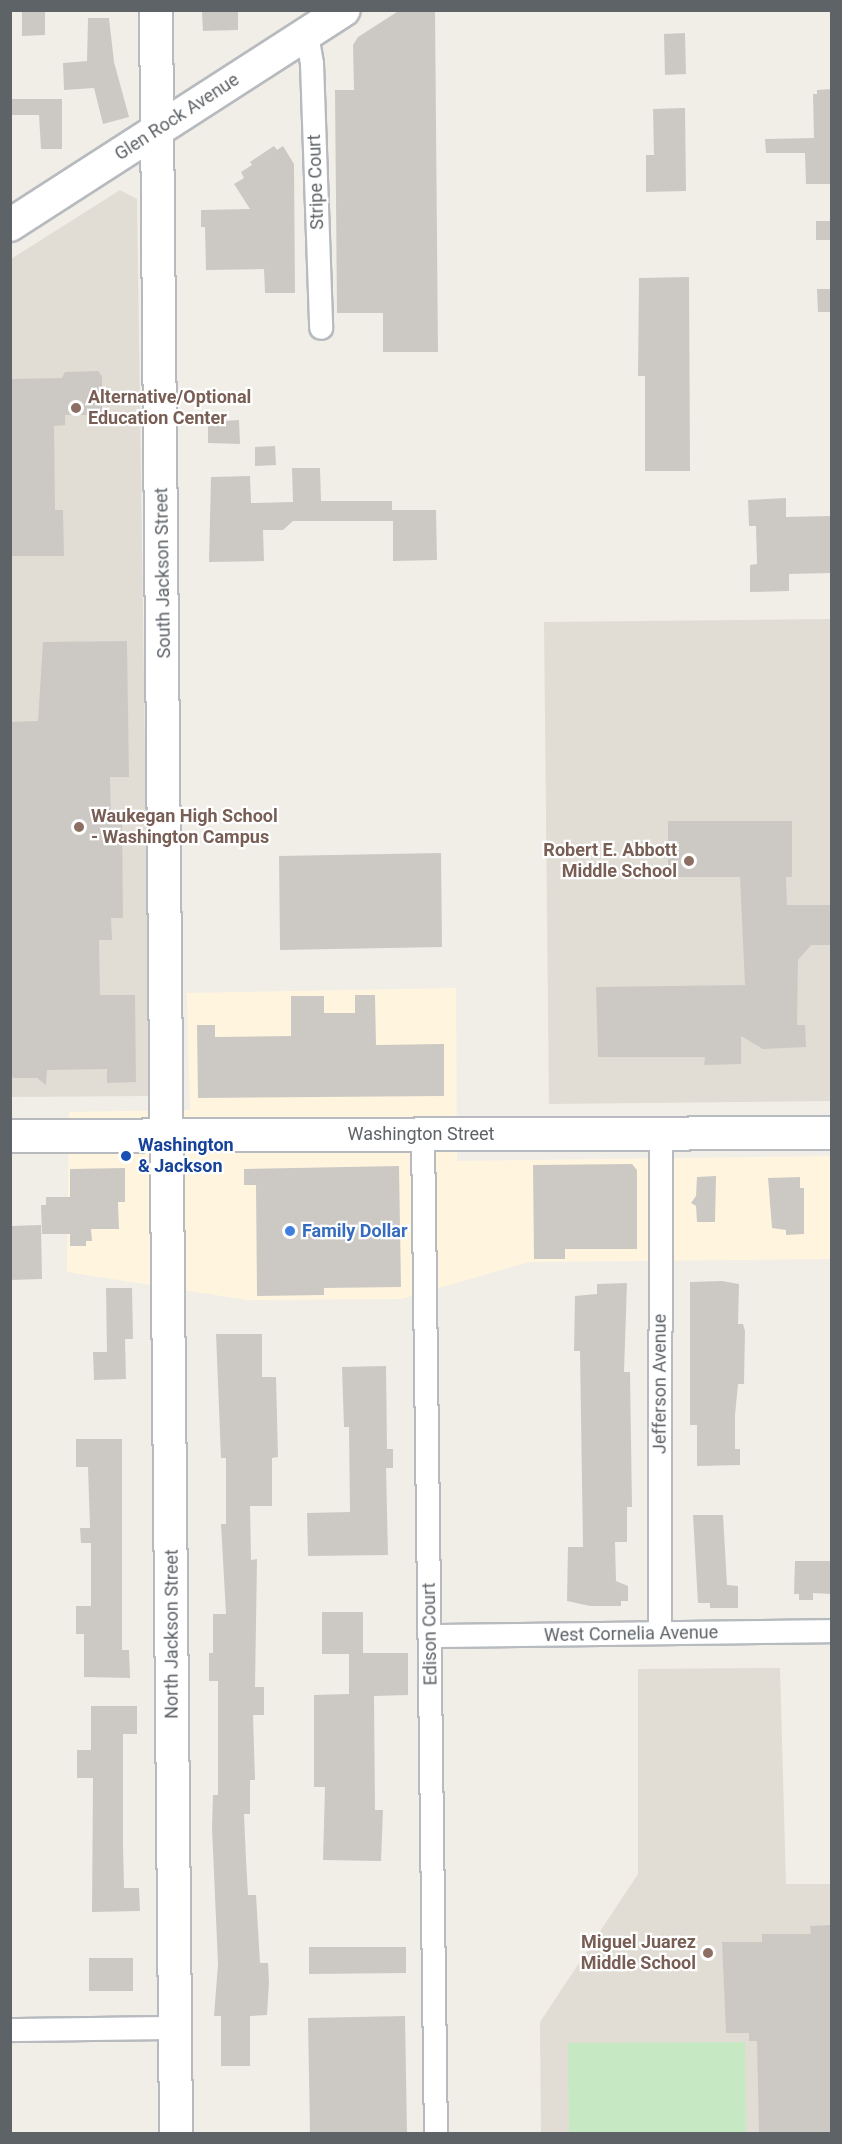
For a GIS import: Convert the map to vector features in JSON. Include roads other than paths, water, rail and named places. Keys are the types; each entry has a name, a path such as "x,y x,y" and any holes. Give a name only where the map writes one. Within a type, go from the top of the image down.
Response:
{"street":[{"name":"South Jackson Street","path":"156,10 170,1135"},
{"name":"Glen Rock Avenue","path":"10,225 344,10"},
{"name":"Stripe Court","path":"307,35 312,64 321,328"},
{"name":"Washington Street","path":"10,1136 831,1133"},
{"name":"Edison Court","path":"423,1134 436,2133"},
{"name":"Jefferson Avenue","path":"660,1633 661,1134"},
{"name":"North Jackson Street","path":"170,1135 176,2133"},
{"name":"West Cornelia Avenue","path":"430,1636 831,1631"},
{"path":"10,2030 175,2028"}],"place":[{"name":"Alternative/Optional Education Center","path":"76,408"},
{"name":"Waukegan High School - Washington Campus","path":"79,827"},
{"name":"Robert E. Abbott Middle School","path":"689,861"},
{"name":"Washington & Jackson","path":"126,1156"},
{"name":"Family Dollar","path":"290,1231"},
{"name":"Miguel Juarez Middle School","path":"708,1953"}]}
